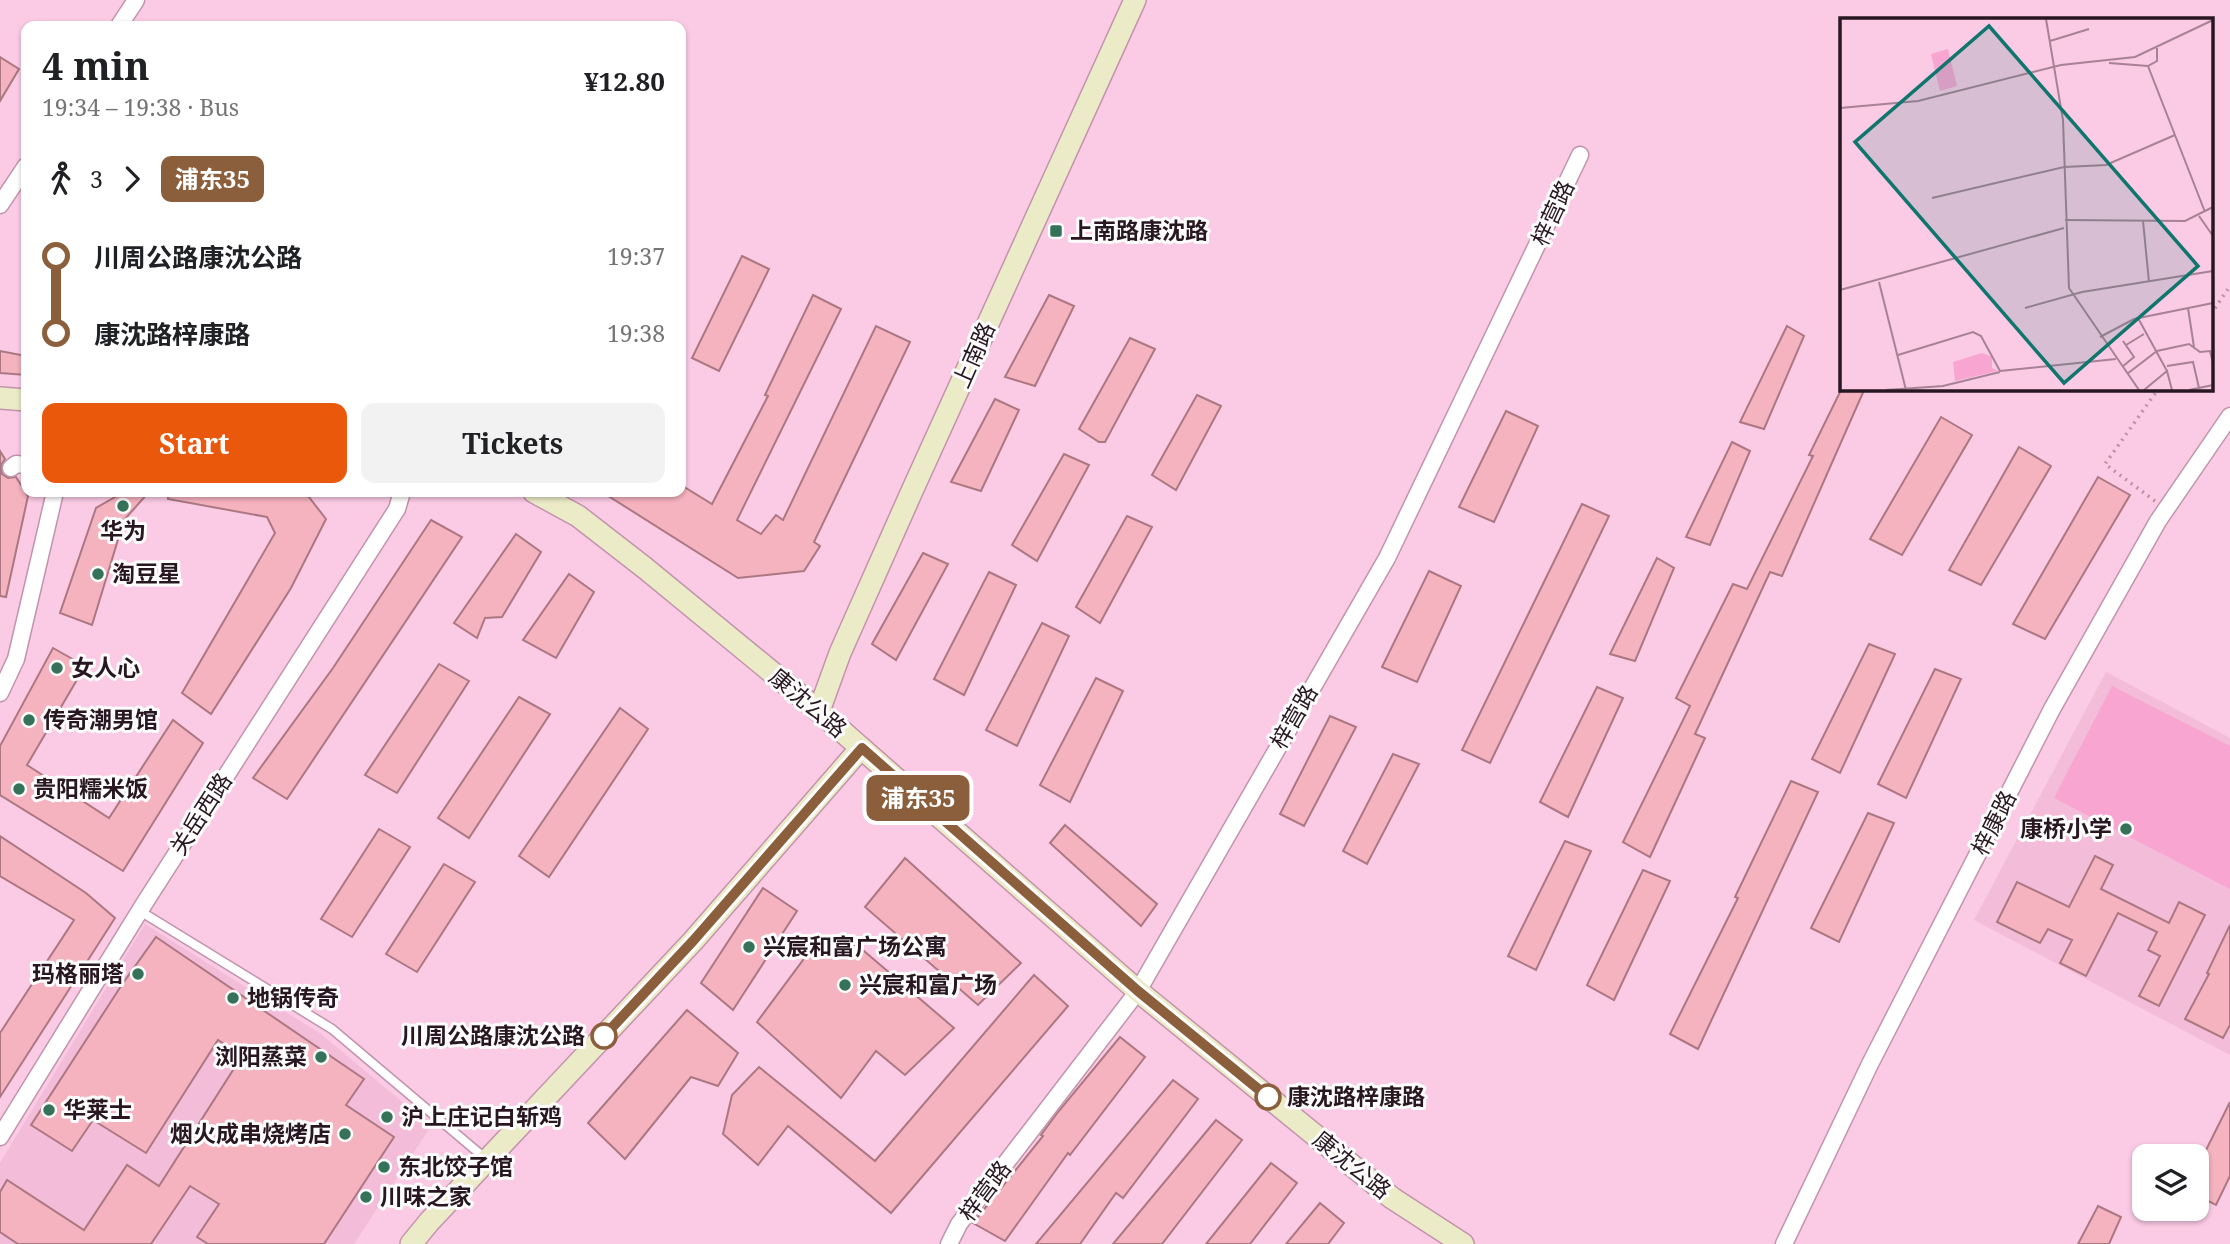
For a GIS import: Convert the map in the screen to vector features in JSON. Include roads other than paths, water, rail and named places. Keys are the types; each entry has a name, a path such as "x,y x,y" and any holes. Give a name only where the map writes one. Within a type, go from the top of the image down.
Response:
{"street":[{"path":"122,21 136,0"},
{"name":"上南路","path":"819,712 841,653 906,503 1135,0"},
{"name":"梓营路","path":"950,1244 959,1224 1138,991 1387,558 1580,155"},
{"path":"0,205 21,174"},
{"path":"0,398 21,400"},
{"name":"梓康路","path":"1784,1244 1870,1064 2052,709 2166,509 2230,416"},
{"path":"1,690 16,659 53,497"},
{"name":"关岳西路","path":"0,1138 140,911 397,509 401,497"},
{"name":"康沈公路","path":"543,497 578,516 645,568 862,748 1138,991 1392,1198 1464,1244"},
{"path":"411,1244 693,941 862,748"}],"lane":[{"path":"140,911 332,1029 488,1161"}],"place":[{"name":"上南路康沈路","path":"1056,231"},
{"name":"华为","path":"123,506"},
{"name":"淘豆星","path":"98,574"},
{"name":"女人心","path":"57,668"},
{"name":"传奇潮男馆","path":"29,720"},
{"name":"贵阳糯米饭","path":"19,789"},
{"name":"康桥小学","path":"2126,829"},
{"name":"兴宸和富广场公寓","path":"749,947"},
{"name":"玛格丽塔","path":"138,974"},
{"name":"兴宸和富广场","path":"845,985"},
{"name":"地锅传奇","path":"233,998"},
{"name":"川周公路康沈公路","path":"604,1036"},
{"name":"浏阳蒸菜","path":"321,1057"},
{"name":"康沈路梓康路","path":"1268,1097"},
{"name":"华莱士","path":"49,1110"},
{"name":"沪上庄记白斩鸡","path":"387,1117"},
{"name":"烟火成串烧烤店","path":"345,1134"},
{"name":"东北饺子馆","path":"384,1167"},
{"name":"川味之家","path":"366,1197"}]}
